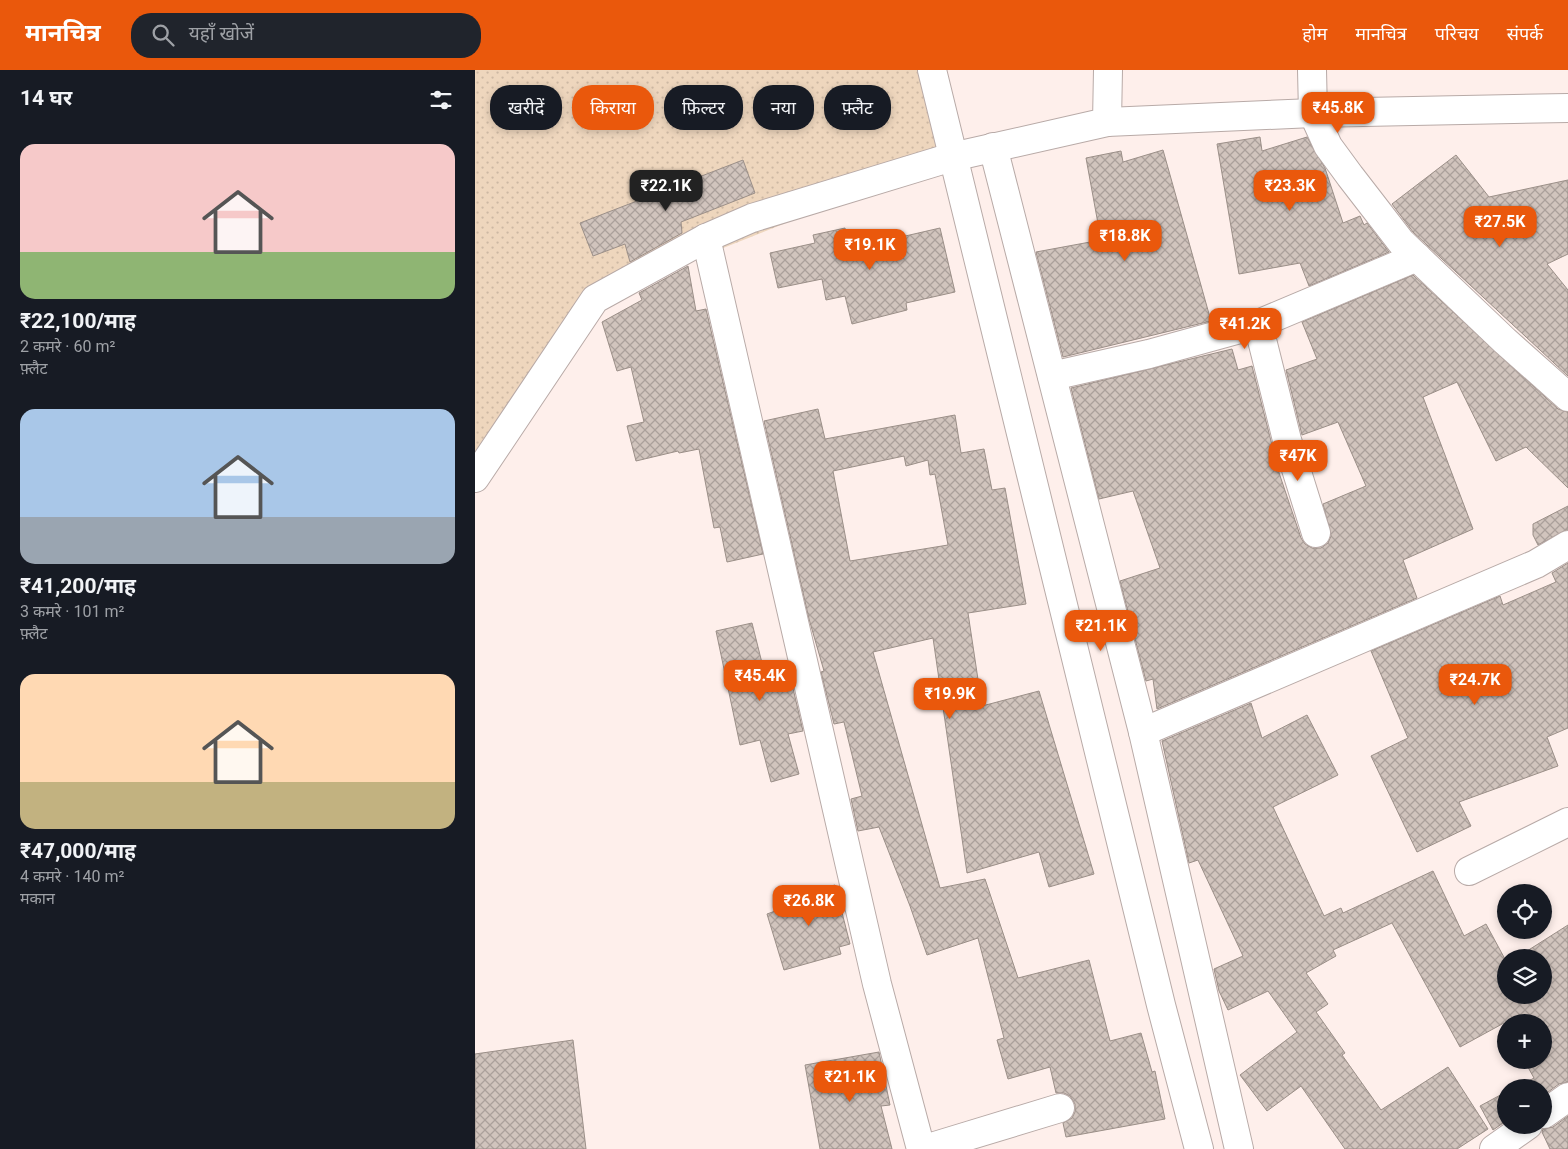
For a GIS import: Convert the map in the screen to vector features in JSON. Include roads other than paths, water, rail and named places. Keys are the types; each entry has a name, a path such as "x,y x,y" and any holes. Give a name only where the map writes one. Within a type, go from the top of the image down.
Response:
{"street":[{"path":"932,70 1161,1006 1199,1149"},
{"path":"1107,122 1108,70"},
{"path":"1312,70 1313,113 1328,146 1401,242 1505,341 1568,397"},
{"path":"475,478 595,299 706,238 752,218 953,157 1107,122 1313,113 1568,108"},
{"path":"993,147 1143,732 1239,1149"},
{"path":"706,238 877,984 921,1149"},
{"path":"1052,376 1149,354 1257,324 1417,257"},
{"path":"1257,324 1287,440 1317,533"},
{"path":"1143,732 1536,564 1568,545"},
{"path":"1469,871 1568,822"},
{"path":"1552,1108 1568,1097"},
{"path":"925,1149 1059,1108"},
{"path":"1494,1149 1515,1134"}]}
